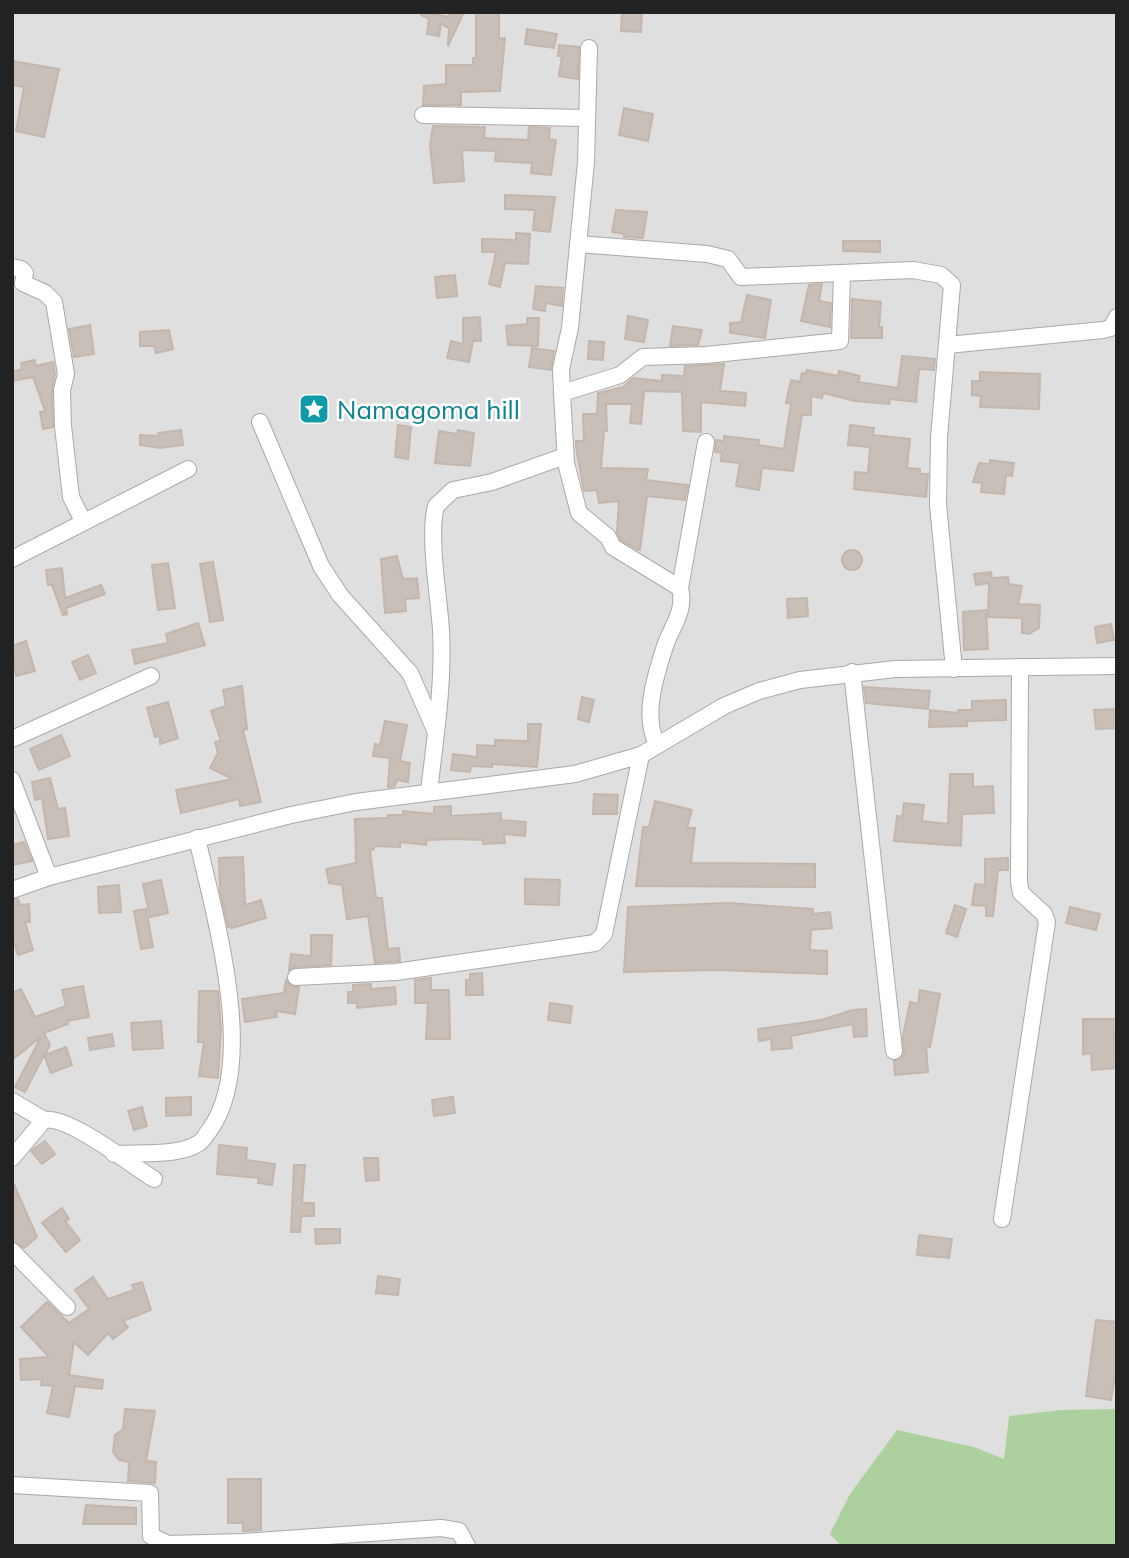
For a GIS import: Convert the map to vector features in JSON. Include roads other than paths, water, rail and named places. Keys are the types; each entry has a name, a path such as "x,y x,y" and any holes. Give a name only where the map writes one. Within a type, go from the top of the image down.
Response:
{"street":[{"path":"589,47 578,244 570,328 561,369 565,456 579,513 608,537 613,548 680,588"},
{"path":"423,114 587,118"},
{"path":"578,244 707,254 728,259 741,278 913,270 941,275 952,285 939,437 938,505 954,668"},
{"path":"12,267 21,269 24,273 23,283 45,293 54,302 66,374 62,390 63,426 71,497 83,521"},
{"path":"562,393 620,375 643,357 706,355 840,341 842,274"},
{"path":"947,345 1115,325"},
{"path":"260,422 321,566 340,595 410,673 436,732"},
{"path":"657,744 651,723 651,705 665,645 678,617 682,596 680,588 706,442"},
{"path":"429,792 441,687 441,629 436,592 436,506 453,489 492,482 565,456"},
{"path":"12,559 188,469"},
{"path":"12,890 49,877 291,815 429,792 575,774 641,755 724,706 759,691 800,680 852,672 1117,666"},
{"path":"1002,1219 1047,922 1044,914 1021,894 1019,881 1020,667"},
{"path":"852,672 894,1051"},
{"path":"12,739 151,676"},
{"path":"296,977 396,972 595,943 604,934 641,755"},
{"path":"12,779 49,877"},
{"path":"114,1154 174,1151 199,1143 218,1119 227,1095 229,997 224,957 197,838"},
{"path":"12,1101 44,1120"},
{"path":"12,1158 44,1120 53,1118 154,1180"},
{"path":"12,1251 66,1307"},
{"path":"12,1485 150,1493 151,1536 168,1544 243,1542 441,1528 459,1531 467,1546"}],"place":[{"name":"Namagoma hill","path":"314,409"}]}
